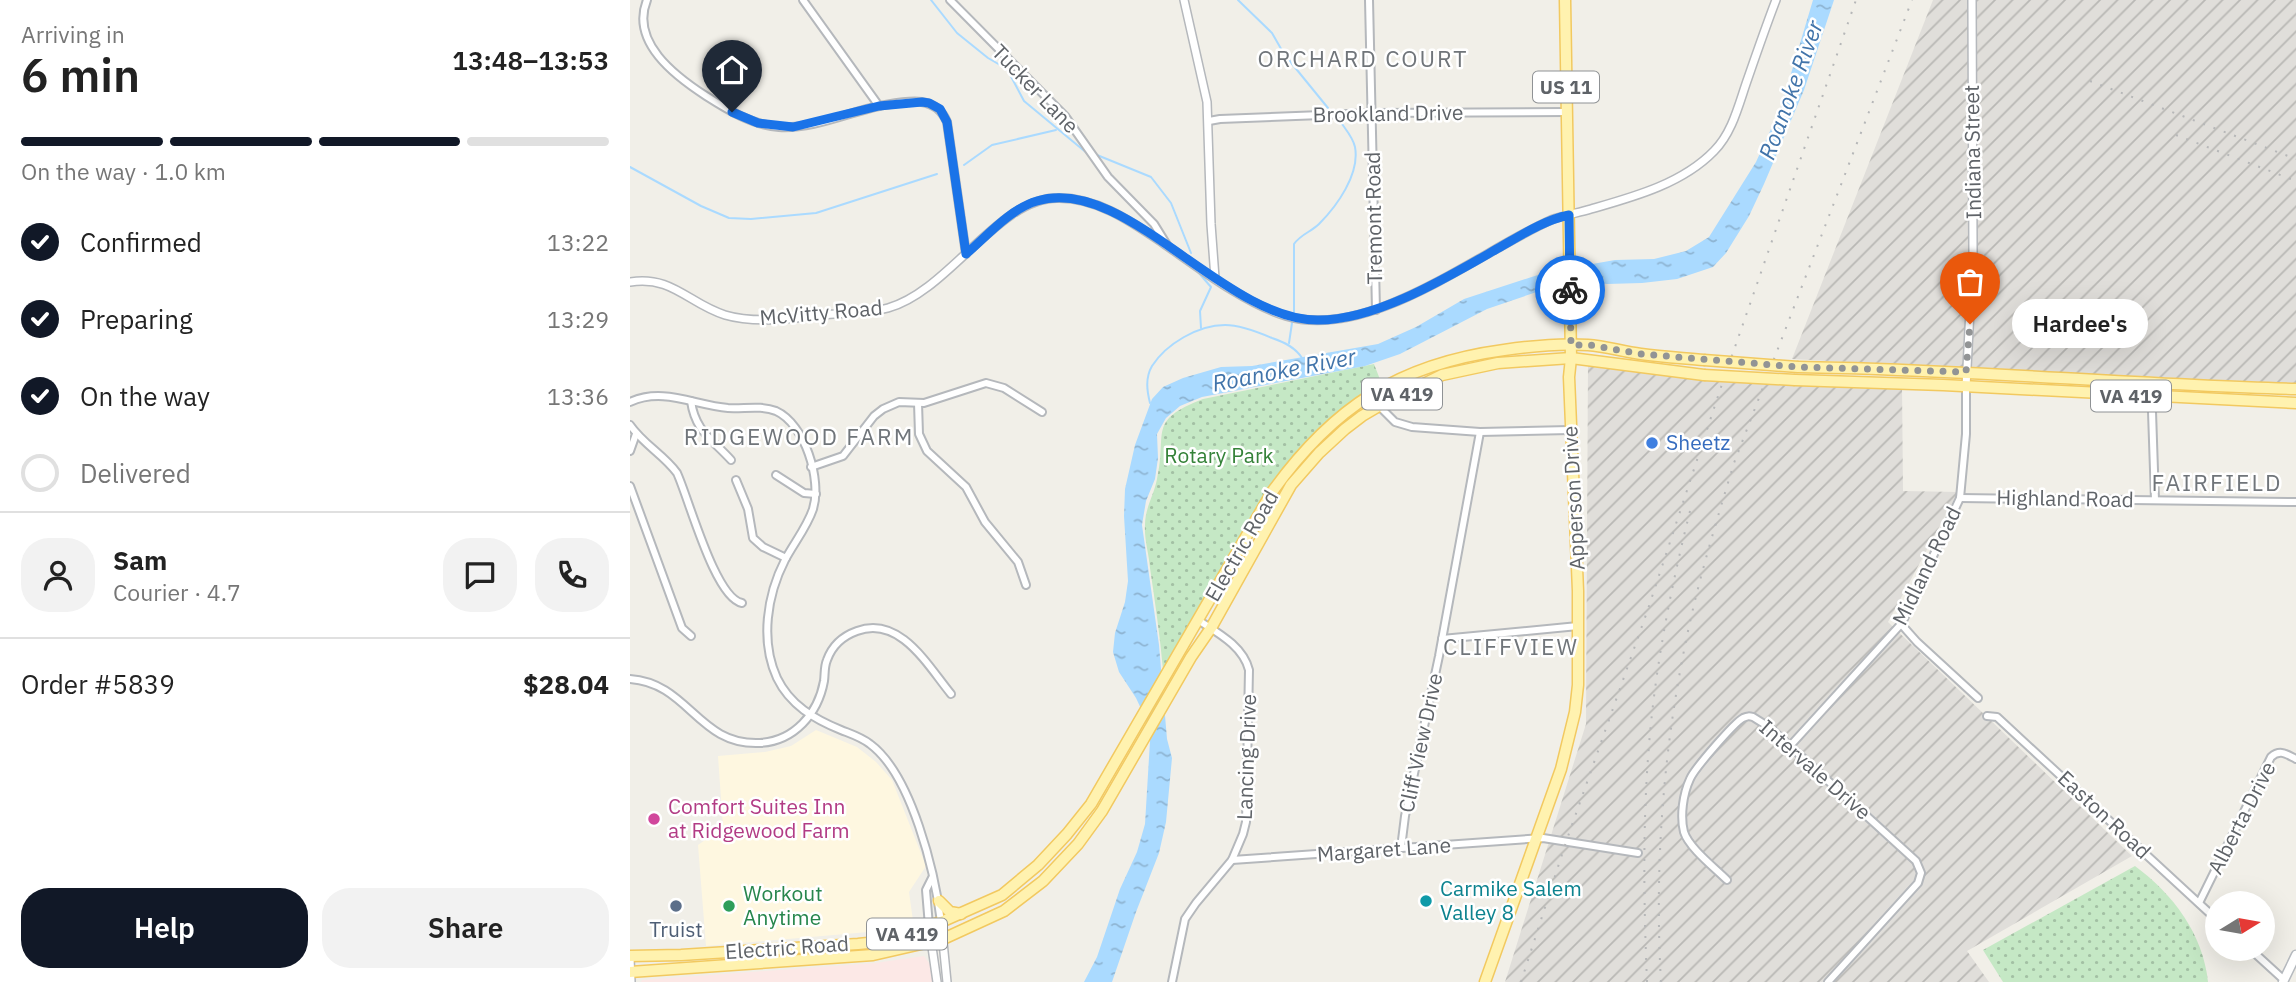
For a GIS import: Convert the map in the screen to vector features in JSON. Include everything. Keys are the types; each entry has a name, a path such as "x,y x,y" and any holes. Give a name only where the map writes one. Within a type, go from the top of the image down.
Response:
{"main road":[{"name":"Apperson Drive","path":"1485,982 1561,769 1573,726 1578,685 1570,430 1565,0"},
{"name":"Electric Road","path":"631,975 873,955 937,940 1004,911 1043,881 1091,828 1128,768 1186,655 1198,620 1277,484 1311,442 1352,407 1392,381 1453,358 1521,348 1571,345 1590,345 1641,354 1798,367 1966,372"},
{"name":"Electric Road","path":"630,957 877,942 941,922 1002,895 1038,865 1081,818 1186,655 1211,628 1291,485 1345,429 1379,406 1422,384 1455,371 1498,363 1571,358 1704,375 1966,387"},
{"name":"VA 419","path":"1966,372 2296,389"},
{"name":"VA 419","path":"1966,387 2296,403"},
{"path":"939,901 950,912 962,914"},
{"path":"2284,981 2296,955"}],"street":[{"path":"647,0 642,14 642,27 661,62 680,80 745,118 766,125 793,127 879,106 922,102 935,105 944,114 947,122 966,254"},
{"path":"803,0 879,106"},
{"name":"Tucker Lane","path":"950,0 1065,116 1108,177 1154,224 1167,246"},
{"path":"1184,0 1207,102 1215,278"},
{"name":"Tremont Road","path":"1369,0 1376,310"},
{"name":"McVitty Road","path":"630,282 648,281 670,286 715,311 738,318 762,320 876,310 902,303 926,289 1025,205 1058,197 1084,201 1110,210 1258,304 1290,317 1332,320 1376,310 1433,283 1534,228 1642,194 1681,175 1712,153 1731,125 1776,0"},
{"name":"Indiana Street","path":"1966,387 1973,253 1972,0"},
{"name":"Brookland Drive","path":"1209,121 1373,113 1567,112"},
{"path":"2151,382 2155,500"},
{"path":"811,467 843,456 868,422 883,409 900,402 924,403 986,383 1004,388 1042,412"},
{"name":"Midland Road","path":"1790,746 1901,624 1960,498 1966,434 1966,387"},
{"path":"630,402 642,397 663,395 718,407 759,407 783,415 801,436 816,485 816,495 811,514 786,558 771,600 768,646 773,669 797,705 810,715 871,744 889,764 902,787 937,887 941,922 937,940 937,982"},
{"path":"691,401 697,425 732,460"},
{"path":"918,403 919,434 927,452 966,488 985,522 1018,562 1026,585"},
{"path":"1379,406 1395,422 1412,428 1480,432 1570,430"},
{"path":"630,425 677,473 715,574 733,599 742,603"},
{"name":"Cliff View Drive","path":"1401,848 1405,816 1443,639 1480,432"},
{"path":"630,451 636,434"},
{"path":"776,475 804,493 816,495"},
{"path":"736,480 748,509 753,538 763,547 786,558"},
{"path":"630,486 682,628 691,636"},
{"name":"Highland Road","path":"1960,498 2296,502"},
{"name":"Lancing Drive","path":"1172,982 1185,919 1232,860 1245,822 1249,670 1247,662 1236,647 1198,620"},
{"path":"1901,624 1978,698"},
{"path":"1443,639 1578,626"},
{"path":"630,679 650,682 671,692 708,727 720,734 740,741 763,743 781,738 800,727 810,715 820,693 830,653 849,634 868,628 890,630 905,639 951,694"},
{"name":"Easton Road","path":"1987,716 1997,717 2205,909"},
{"name":"Intervale Drive","path":"1727,880 1689,842 1684,832 1682,813 1690,777 1744,717 1758,719 1916,861 1921,873 1918,883 1828,982"},
{"name":"Alberta Drive","path":"2199,903 2270,757 2280,752 2296,759"},
{"name":"Margaret Lane","path":"1232,860 1549,838 1638,853"},
{"path":"932,878 926,890 929,926 937,940 947,982"},
{"path":"630,957 631,975"},
{"path":"2263,961 2284,981"}],"shaded area":[{"path":"1933,0 2296,0 2296,386 1792,359"},
{"path":"1588,363 1777,385 1902,385 1903,491 1958,492 1888,622 2132,856 1967,951 1989,982 1505,982 1586,724"},
{"path":"816,730 857,747 876,762 892,780 926,866 909,892 914,928 706,946 698,845 723,827 718,756 765,752 791,746"},
{"path":"924,956 932,967 933,982 641,982 875,963"}],"green space":[{"name":"Rotary Park","path":"1374,364 1381,382 1320,428 1270,486 1163,670 1145,519 1157,479 1161,439 1166,422 1173,414 1203,399"},
{"path":"2135,866 2162,889 2184,916 2200,948 2208,982 2003,982 1983,950"}],"water":[{"name":"Roanoke River","path":"1813,0 1834,0 1804,90 1749,216 1726,253 1713,267 1677,279 1642,283 1607,284 1579,280 1560,284 1487,309 1400,354 1365,366 1202,397 1180,406 1166,418 1157,434 1155,479 1146,501 1142,525 1159,645 1167,739 1172,758 1166,822 1159,853 1112,982 1084,982 1097,957 1145,824 1150,741 1144,715 1119,672 1113,652 1128,581 1125,489 1135,445 1152,399 1163,387 1221,367 1252,366 1378,344 1416,327 1464,299 1547,272 1615,260 1654,259 1686,251 1709,237 1756,162 1781,107"}],"waterway":[{"path":"931,0 957,33 988,58 1007,69 1024,101 1088,154"},
{"path":"1238,0 1272,33 1284,54 1328,108"},
{"path":"1294,312 1294,244 1319,224 1333,208 1346,189 1354,168 1355,147 1342,124"},
{"path":"964,165 992,145 1056,130"},
{"path":"1097,155 1151,177 1171,203 1191,253"},
{"path":"630,167 701,206 729,218 751,219 816,213 937,174"},
{"path":"1198,272 1211,287 1200,311 1201,328"},
{"path":"1289,343 1292,323"},
{"name":"Roanoke River","path":"1150,403 1147,389 1152,366 1174,343 1204,328 1225,325 1249,329 1285,343 1302,358"}],"railway":[{"path":"1521,982 1720,390 1856,0"},
{"path":"1661,982 1660,846 1668,756 1681,666 1710,542 1734,463 1912,0"},
{"path":"2090,81 2296,159"},
{"path":"2176,135 2296,181"},
{"path":"1647,982 1645,836 1651,725 1666,620 1691,507"}],"way so far":[{"path":"1570,290 1571,345 1590,345 1641,354 1704,360 1798,367 1966,372 1970,324"}],"place":[{"name":"Hardee's","path":"1970,324"},
{"name":"Sheetz","path":"1652,443"},
{"name":"Comfort Suites Inn at Ridgewood Farm","path":"654,819"},
{"name":"Carmike Salem Valley 8","path":"1426,901"},
{"name":"Truist","path":"676,906"},
{"name":"Workout Anytime","path":"729,906"}],"district":[{"name":"ORCHARD COURT","path":"1363,59"},
{"name":"RIDGEWOOD FARM","path":"799,437"},
{"name":"FAIRFIELD","path":"2217,483"},
{"name":"CLIFFVIEW","path":"1511,647"}],"route":[{"path":"732,112 766,125 793,127 879,106 922,102 935,105 944,114 947,122 966,254 1025,205 1058,197 1084,201 1110,210 1130,221 1258,304 1290,317 1332,320 1366,313 1393,303 1534,228 1569,215 1570,290"}]}
